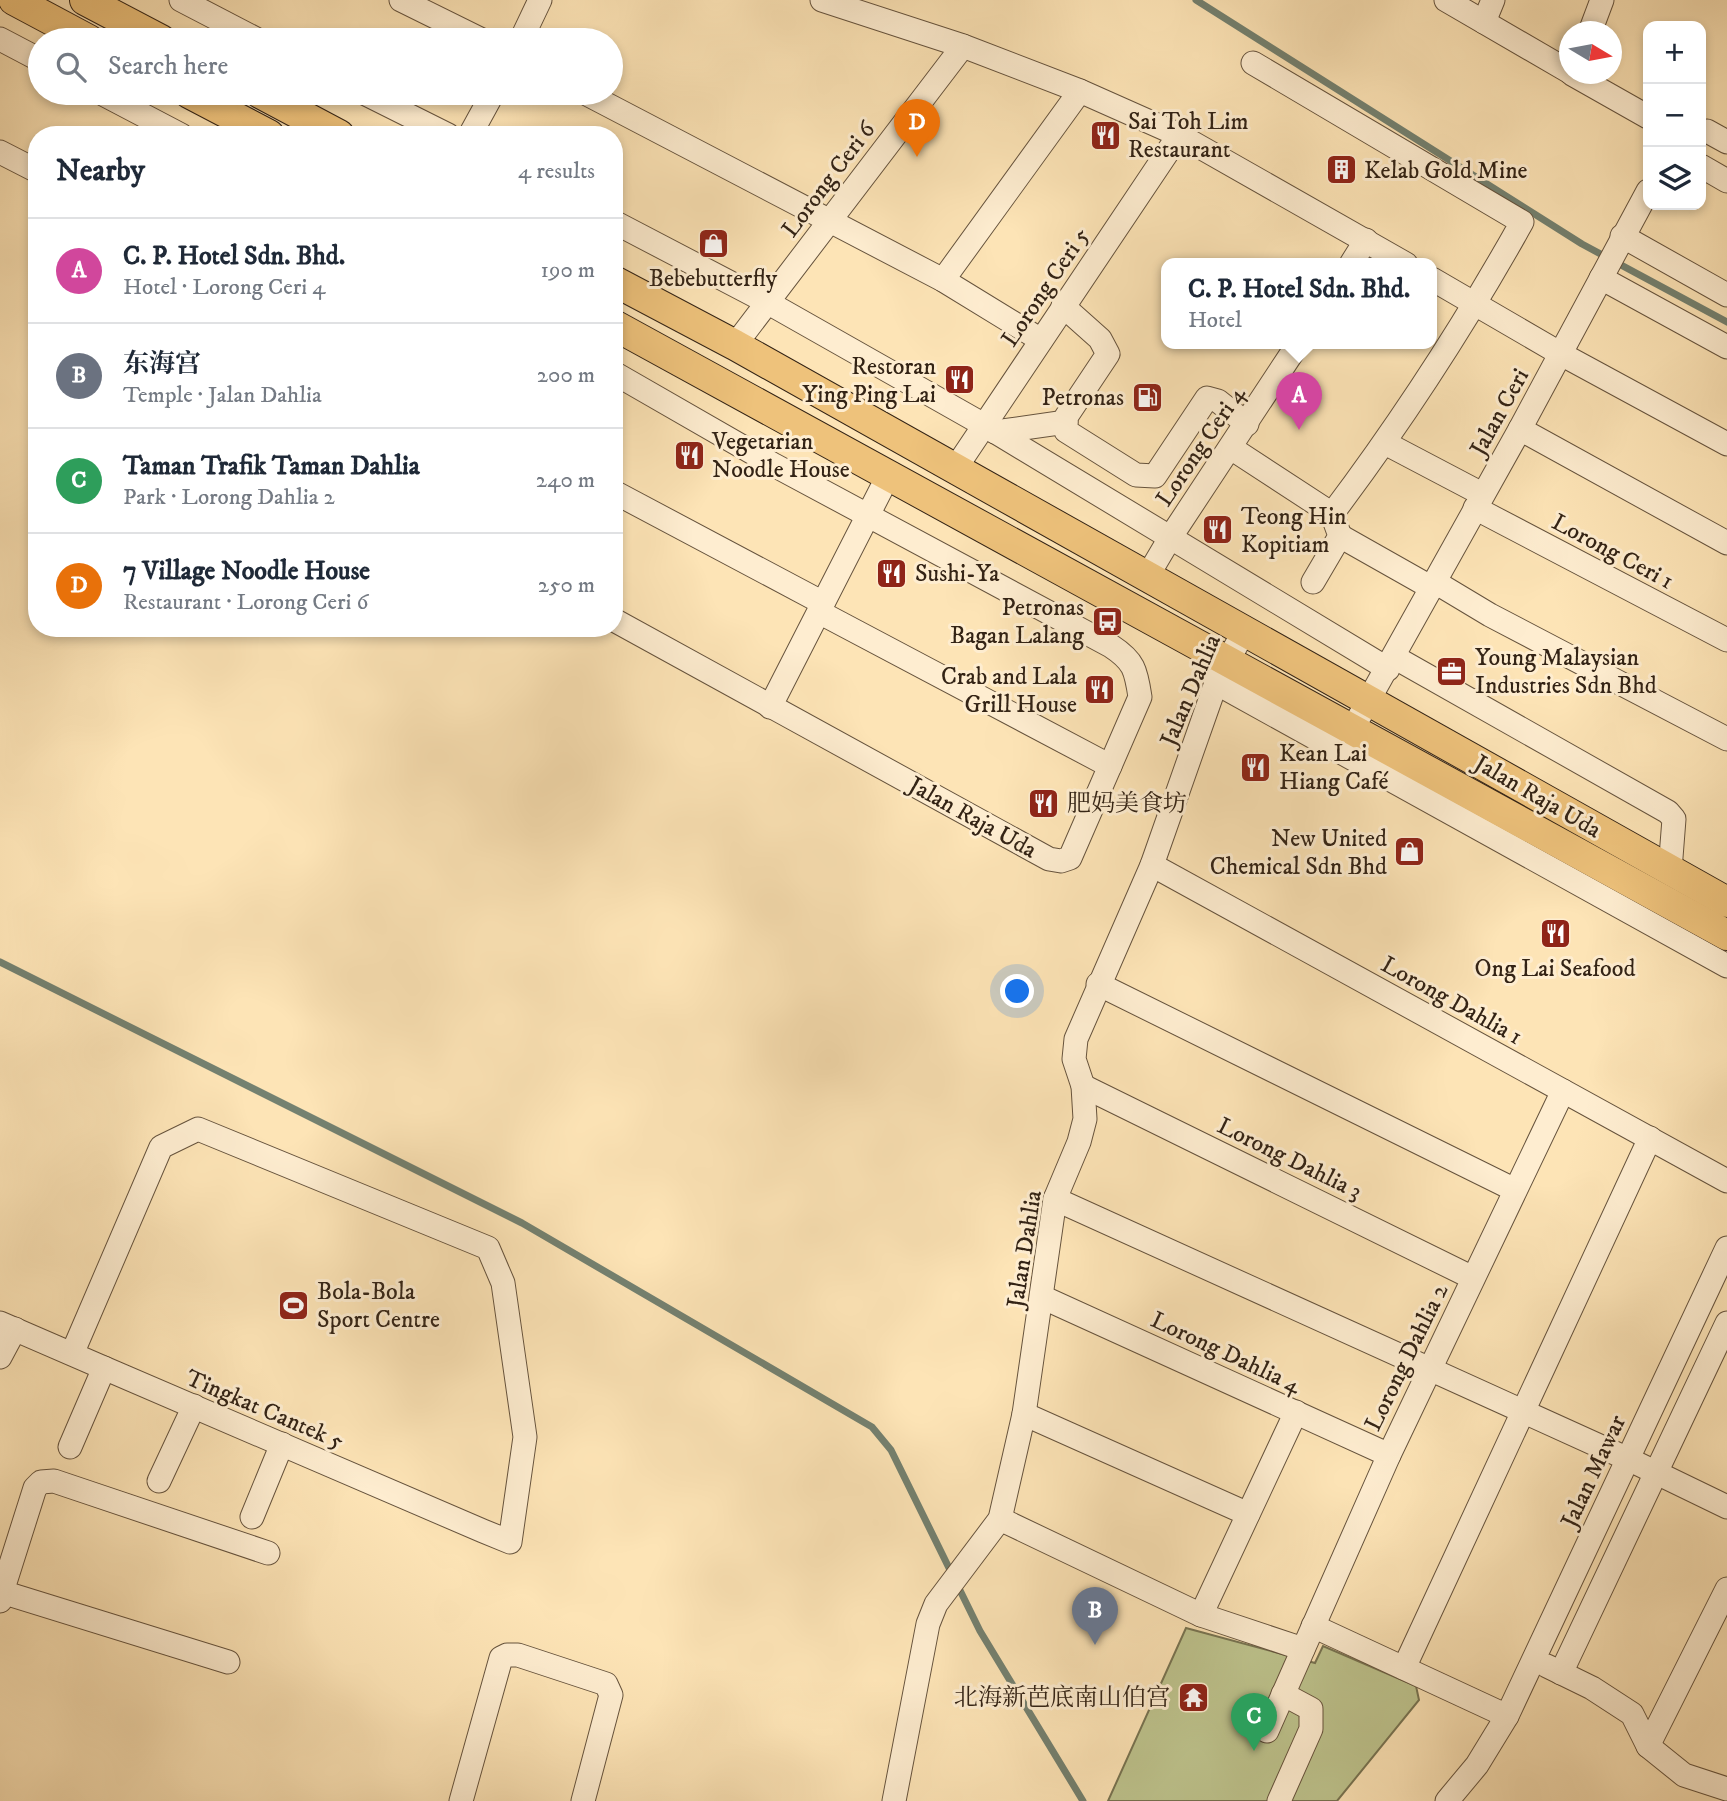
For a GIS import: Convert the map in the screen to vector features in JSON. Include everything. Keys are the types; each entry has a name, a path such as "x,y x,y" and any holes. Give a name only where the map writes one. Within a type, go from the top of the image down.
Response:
{"main road":[{"path":"14,0 66,28"},
{"path":"85,0 138,28"},
{"path":"212,105 252,126"},
{"path":"283,105 322,126"},
{"name":"Jalan Raja Uda","path":"623,286 735,345 1727,902"},
{"name":"Jalan Raja Uda","path":"623,330 887,477 1222,672 1353,729 1727,935"}],"street":[{"path":"401,0 458,28"},
{"path":"527,28 540,0"},
{"path":"822,0 964,46 1080,91 1179,135 1396,258"},
{"path":"1446,0 1559,65"},
{"path":"1484,22 1493,0"},
{"path":"1594,21 1602,0"},
{"path":"192,3 237,28"},
{"path":"0,39 28,54"},
{"name":"Lorong Ceri 6","path":"735,345 964,46"},
{"path":"1253,63 1522,222 1476,304 1385,443 1336,525 1313,582"},
{"path":"1591,84 1643,114"},
{"path":"943,280 1080,91"},
{"path":"124,105 164,126"},
{"path":"388,105 430,126"},
{"path":"475,126 486,105"},
{"path":"608,105 943,280 1041,340"},
{"path":"1706,131 1727,142"},
{"name":"Lorong Ceri 5","path":"955,469 990,428 1041,340 1179,135"},
{"path":"0,152 28,166"},
{"path":"1706,169 1727,181"},
{"name":"Jalan Ceri","path":"1353,729 1520,429 1643,200"},
{"path":"623,227 767,302 990,428 1170,538 1391,663 1668,812 1674,819 1670,870"},
{"path":"1355,258 1366,240"},
{"path":"1620,241 1727,295"},
{"path":"1603,274 1727,347"},
{"path":"1437,282 1561,354 1727,444"},
{"path":"1063,306 1100,339 1108,354 1066,417 1066,431 1136,475 1155,476 1207,398 1218,401 1247,424"},
{"name":"Lorong Ceri 4","path":"1147,577 1295,349"},
{"name":"Jalan Raja Uda","path":"623,378 774,465 1127,656 1137,673 1140,696 1070,858 1061,861 1049,859 623,625"},
{"path":"990,428 1066,422"},
{"path":"1520,429 1727,544"},
{"name":"Lorong Ceri 1","path":"1385,443 1479,501 1727,640"},
{"path":"1231,448 1336,525 1433,585 1727,739"},
{"path":"770,707 887,477"},
{"path":"623,497 1110,766"},
{"name":"Jalan Dahlia","path":"894,1801 928,1624 936,1604 1000,1519 1024,1414 1042,1297 1045,1252 1055,1199 1085,1119 1083,1086 1074,1059 1076,1040 1098,984 1152,865 1222,672 1244,631"},
{"path":"1222,672 1727,966"},
{"name":"Lorong Dahlia 1","path":"1152,865 1727,1181"},
{"path":"1098,984 1515,1190"},
{"name":"Lorong Dahlia 3","path":"1083,1086 1473,1278"},
{"name":"Lorong Dahlia 2","path":"1267,1731 1389,1455 1563,1091"},
{"name":"Tingkat Cantek 5","path":"7,1326 104,1368 510,1542 524,1437 503,1283 488,1248 198,1129 161,1147 72,1354"},
{"path":"1404,1668 1650,1138"},
{"path":"1055,1199 1628,1459 1727,1507"},
{"name":"Jalan Mawar","path":"1447,1801 1477,1765 1507,1716 1727,1248"},
{"name":"Lorong Dahlia 4","path":"1042,1297 1389,1455"},
{"path":"1562,1673 1727,1323"},
{"path":"0,1357 7,1326"},
{"path":"71,1447 104,1368"},
{"path":"159,1481 194,1406"},
{"path":"1201,1615 1296,1412"},
{"path":"1024,1414 1248,1514"},
{"path":"252,1517 282,1444"},
{"path":"228,1662 1,1597 36,1488 41,1482 54,1480 268,1553"},
{"path":"1000,1519 1201,1615 1303,1649"},
{"path":"1648,1746 1727,1589"},
{"path":"1313,1626 1507,1716"},
{"path":"461,1801 501,1658 507,1655 518,1655 606,1684 610,1689 611,1695 583,1801"},
{"path":"1534,1659 1592,1688 1632,1714 1648,1746 1684,1775 1727,1789"},
{"path":"1279,1801 1311,1729 1311,1709 1283,1694"}],"green space":[{"path":"1186,1628 1315,1663 1323,1646 1416,1686 1419,1700 1337,1801 1108,1801"}],"waterway":[{"path":"1196,0 1582,244 1727,322"},
{"path":"0,962 522,1223 872,1427 891,1450 980,1631 1083,1801"}],"place":[{"name":"Sai Toh Lim Restaurant","path":"1105,135"},
{"name":"7 Village Noodle House","path":"917,157"},
{"name":"Kelab Gold Mine","path":"1341,170"},
{"name":"Bebebutterfly","path":"713,244"},
{"name":"Restoran Ying Ping Lai","path":"959,380"},
{"name":"Petronas","path":"1147,397"},
{"name":"C. P. Hotel Sdn. Bhd.","path":"1299,430"},
{"name":"Vegetarian Noodle House","path":"689,455"},
{"name":"Teong Hin Kopitiam","path":"1218,530"},
{"name":"Sushi-Ya","path":"892,573"},
{"name":"Petronas Bagan Lalang","path":"1107,621"},
{"name":"Young Malaysian Industries Sdn Bhd","path":"1452,671"},
{"name":"Crab and Lala Grill House","path":"1100,690"},
{"name":"Kean Lai Hiang Café","path":"1256,767"},
{"name":"肥妈美食坊","path":"1044,803"},
{"name":"New United Chemical Sdn Bhd","path":"1410,852"},
{"name":"Ong Lai Seafood","path":"1555,934"},
{"name":"Bola-Bola Sport Centre","path":"294,1305"},
{"name":"东海宫","path":"1095,1645"},
{"name":"北海新芭底南山伯宫","path":"1193,1697"},
{"name":"Taman Trafik Taman Dahlia","path":"1254,1751"}]}
